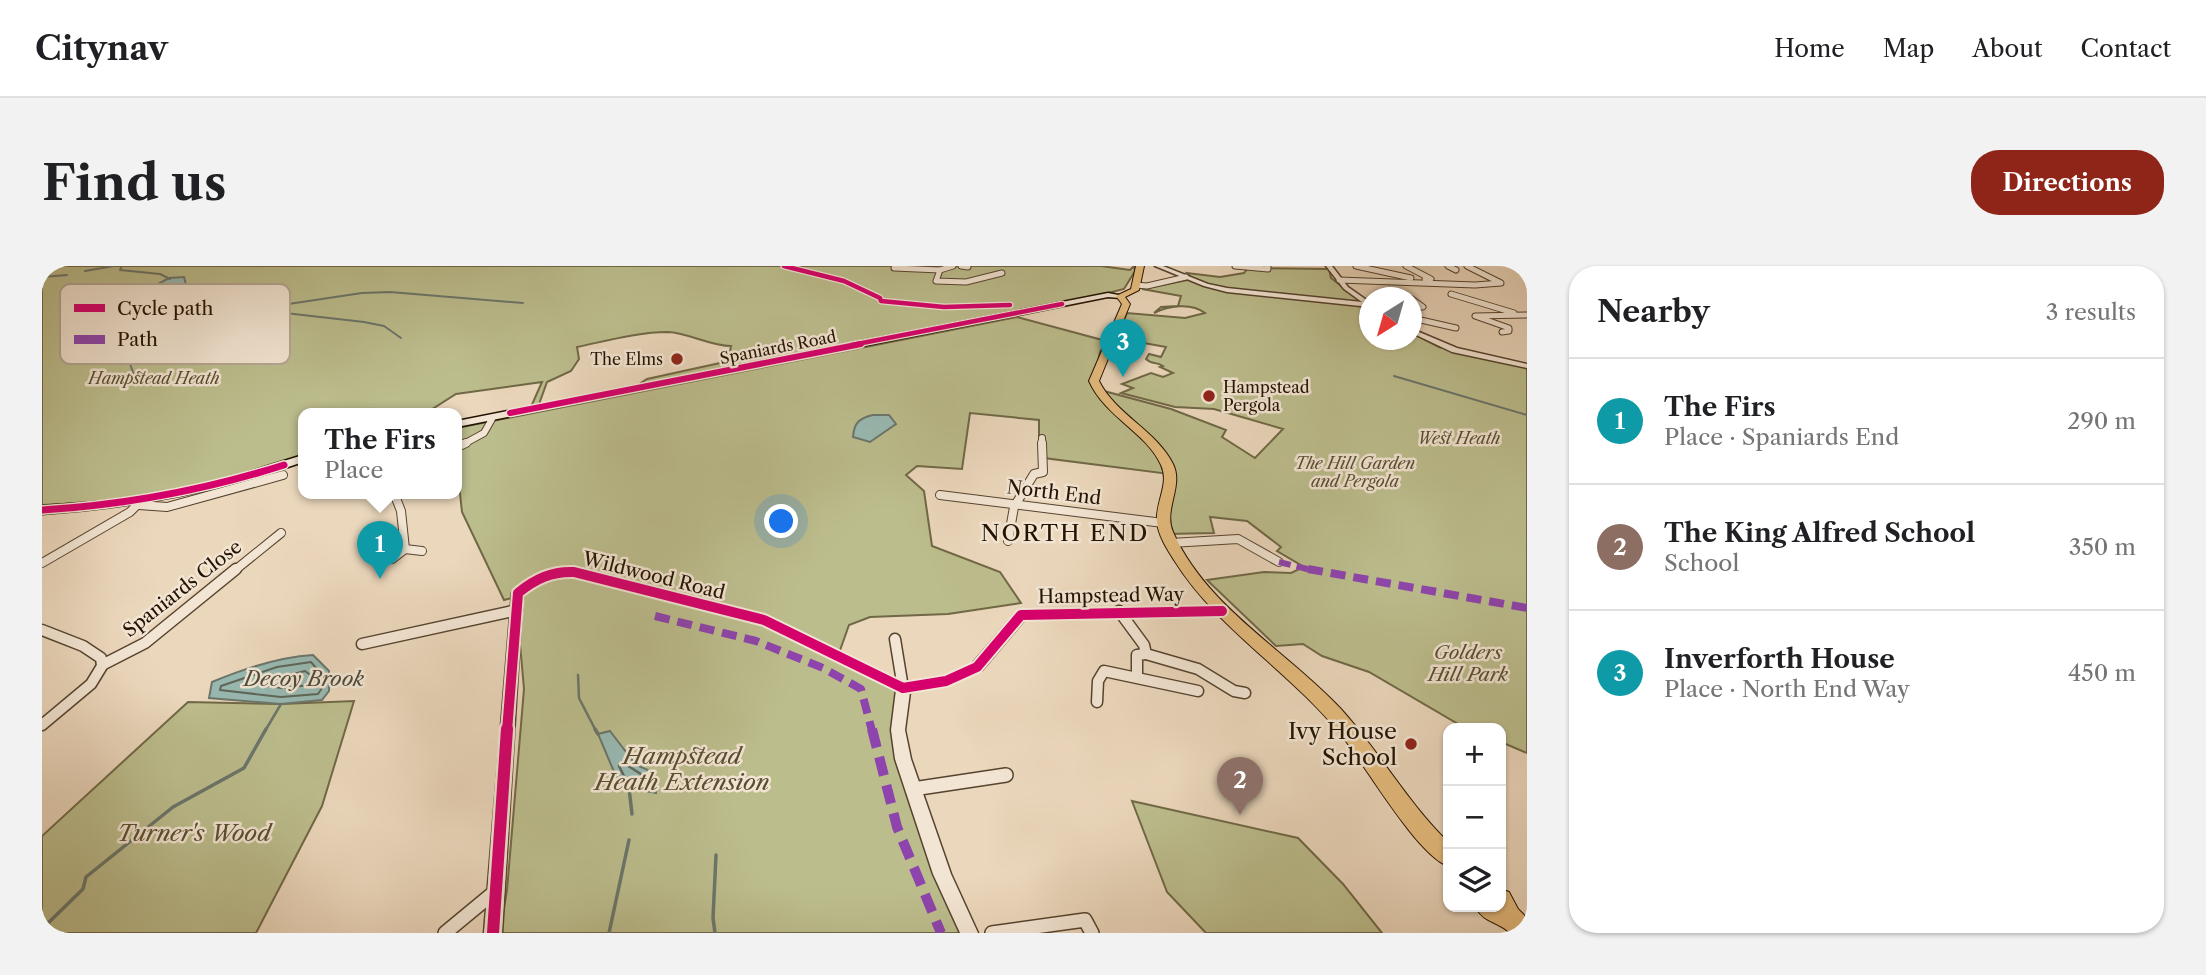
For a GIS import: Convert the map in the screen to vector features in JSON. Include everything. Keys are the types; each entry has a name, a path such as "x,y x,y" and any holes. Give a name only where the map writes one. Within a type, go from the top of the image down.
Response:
{"main road":[{"path":"1140,266 1136,285 1120,296 1126,303 1094,382 1107,402 1167,464 1170,485 1163,523 1171,543 1220,608 1310,688 1336,715 1414,820 1443,851"},
{"name":"Spaniards Road","path":"462,423 1120,296"},
{"path":"42,510 140,503 234,481 298,460"},
{"path":"1493,912 1518,923"}],"street":[{"path":"894,268 940,270 953,266"},
{"path":"961,266 968,267"},
{"path":"1157,266 1184,273 1206,285 1227,290 1359,303"},
{"path":"1235,266 1268,268"},
{"path":"1329,266 1346,288 1359,297"},
{"path":"1356,266 1415,280 1431,279 1406,266"},
{"path":"1448,266 1456,270"},
{"path":"1339,279 1501,283 1467,266"},
{"path":"940,270 935,280 948,283 973,281 1002,274"},
{"path":"1136,285 1147,286 1184,273"},
{"path":"1451,294 1527,315"},
{"path":"1502,332 1509,331 1509,328 1475,316 1519,314"},
{"path":"1422,320 1441,327 1456,328"},
{"path":"1422,335 1455,350 1527,366"},
{"path":"462,445 480,436 488,429 492,419"},
{"path":"1009,541 1016,503 1034,474 1043,472 1042,438"},
{"path":"42,563 140,503 167,507 283,475"},
{"name":"North End","path":"940,495 1163,523"},
{"path":"396,499 401,511 405,549"},
{"name":"Spaniards Close","path":"102,666 145,643 281,533"},
{"path":"1171,543 1238,539 1279,562"},
{"path":"392,559 405,549 422,551"},
{"name":"Wildwood Road","path":"493,933 518,593 527,585 550,574 575,572 764,620 903,688"},
{"name":"Hampstead Way","path":"903,688 946,681 977,667 1021,615 1220,608"},
{"path":"362,644 517,610"},
{"path":"1119,611 1144,645 1146,654"},
{"path":"42,630 90,650 101,657 102,666 98,678 88,688 42,724"},
{"path":"895,639 903,688 898,730 903,759 942,874 969,933"},
{"path":"1137,676 1138,655 1146,654 1167,663 1209,673 1231,690 1245,693"},
{"path":"1097,702 1098,681 1104,671 1198,691"},
{"path":"913,789 1006,775"},
{"path":"445,933 497,890"},
{"path":"992,933 1085,920 1092,933"}],"green space":[{"name":"Hampstead Heath","path":"42,266 1101,266 1130,270 1134,266 1135,271 1124,289 1108,293 643,385 641,383 647,379 720,363 729,357 731,346 668,332 577,347 579,359 571,371 547,382 538,407 530,409 542,382 456,394 434,408 298,408 298,457 240,475 174,490 108,500 42,505"},
{"path":"1248,268 1329,269 1331,278 1359,300 1359,350 1422,350 1422,338 1439,347 1527,367 1527,753 1506,744 1506,723 1456,723 1369,672 1322,656 1303,644 1276,646 1207,580 1264,572 1291,573 1304,567 1277,551 1281,547 1247,521 1210,517 1214,533 1166,534 1170,474 1044,458 1039,437 1039,420 970,413 962,469 917,466 906,475 924,491 932,546 1000,572 1021,603 948,614 870,617 849,625 838,656 903,688 898,730 969,933 500,933 507,890 524,689 516,597 504,600 462,512 462,427 1017,317 1106,341 1100,352 1094,381 1104,391 1171,409 1226,430 1222,437 1255,458 1283,429 1214,409 1175,407 1121,393 1133,388 1122,384 1151,373 1163,377 1173,373 1146,359 1149,354 1161,357 1166,347 1116,338 1127,313 1185,318 1205,313 1193,307 1180,306 1154,313 1161,307 1178,306 1181,296 1142,289 1192,279 1187,273 1220,277 1244,273"},
{"name":"Turner's Wood","path":"354,701 322,806 256,933 42,933 42,836 188,702 281,704"},
{"path":"1132,801 1298,838 1343,884 1382,933 1206,933 1167,892"}],"water":[{"path":"184,277 186,284 158,284 169,278"},
{"path":"873,415 889,415 896,424 870,442 853,437 858,422"},
{"name":"Decoy Brook","path":"313,655 329,671 329,691 322,700 281,704 209,698 212,682 261,664"},
{"path":"610,731 636,765 655,773 656,793 620,786 598,734"}],"waterway":[{"path":"85,271 114,266"},
{"path":"122,266 120,270 160,274 170,279"},
{"path":"42,277 67,275"},
{"path":"290,304 362,293 390,292 523,303"},
{"path":"290,314 384,326 401,338"},
{"path":"130,364 135,378"},
{"path":"1394,376 1527,415"},
{"name":"Decoy Brook","path":"578,675 579,698 596,731"},
{"name":"Decoy Brook","path":"265,731 281,704"},
{"name":"Decoy Brook","path":"42,929 83,889 86,877 173,807 244,768 266,729"},
{"name":"Decoy Brook","path":"595,729 598,734"},
{"name":"Decoy Brook","path":"629,788 632,814"},
{"name":"Decoy Brook","path":"609,933 629,840"},
{"path":"715,933 713,918 716,855"}],"marked path":[{"path":"1279,562 1322,573 1527,608"},
{"path":"655,616 756,641 823,668 861,689 897,827 941,933"}],"cycle path":[{"path":"784,266 844,281 880,298 881,301 944,307 1010,305"},
{"path":"510,413 1062,304"},
{"path":"42,510 164,496 284,465"},
{"path":"493,933 516,603 518,593 544,576 558,572 574,572 764,620 903,688 946,681 977,667 1021,615 1222,611"}],"place":[{"name":"The Elms","path":"677,359"},
{"name":"Inverforth House","path":"1123,377"},
{"name":"Hampstead Pergola","path":"1209,396"},
{"name":"The Firs","path":"380,579"},
{"name":"Ivy House School","path":"1411,744"},
{"name":"The King Alfred School","path":"1240,815"}],"district":[{"name":"NORTH END","path":"1065,533"}],"park label":[{"name":"West Heath","path":"1459,438"},
{"name":"The Hill Garden and Pergola","path":"1355,472"},
{"name":"Golders Hill Park","path":"1468,663"},
{"name":"Hampstead Heath Extension","path":"682,769"}]}
